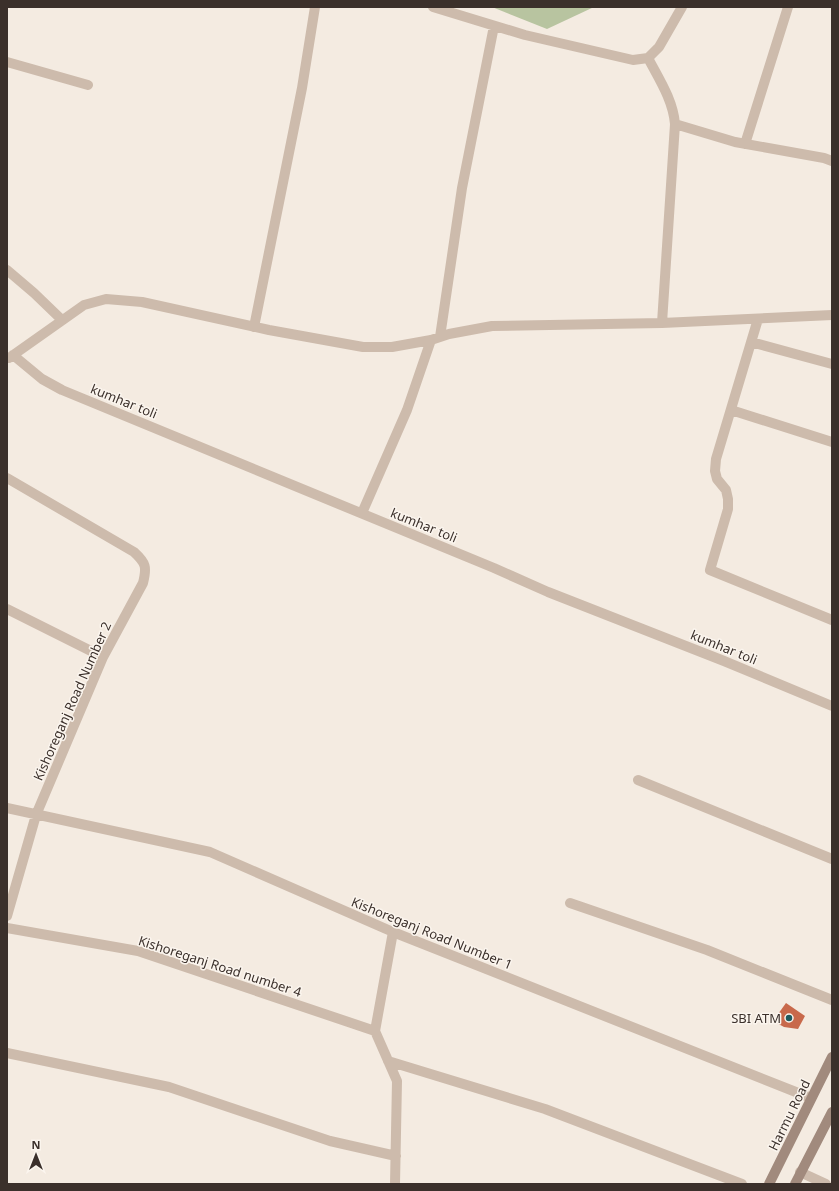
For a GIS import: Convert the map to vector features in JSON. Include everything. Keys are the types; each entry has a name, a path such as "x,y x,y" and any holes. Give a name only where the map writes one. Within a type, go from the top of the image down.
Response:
{"main road":[{"name":"Harmu Road","path":"769,1184 832,1057"},
{"path":"795,1184 832,1112"}],"street":[{"path":"254,327 302,88 315,7"},
{"path":"433,7 525,35 633,60 648,58 659,47 682,7"},
{"path":"745,144 788,7"},
{"path":"362,513 435,339 462,188 494,26"},
{"path":"648,58 674,112 675,124 662,322"},
{"path":"7,62 88,85"},
{"path":"675,124 745,144 824,158 832,161"},
{"path":"7,270 62,320"},
{"path":"10,357 84,305 106,300 142,302 254,327 363,347 392,347 492,326 758,319 832,315"},
{"path":"758,319 716,459 715,471 717,479 726,490 728,509 710,570 832,620"},
{"path":"751,342 832,364"},
{"name":"kumhar toli","path":"10,357 42,379 62,390 362,513 548,592 724,661 832,706"},
{"path":"731,410 832,442"},
{"name":"Kishoreganj Road Number 2","path":"7,478 134,552 142,560 146,570 143,583 104,657 36,815 7,916"},
{"path":"7,609 104,657"},
{"path":"638,780 832,859"},
{"name":"Kishoreganj Road Number 1","path":"7,808 210,852 393,932 811,1098"},
{"path":"570,903 707,950 832,1000"},
{"name":"Kishoreganj Road number 4","path":"7,928 138,951 375,1031"},
{"path":"393,932 375,1031 397,1081 395,1184"},
{"path":"7,1053 168,1087 330,1141 396,1156"},
{"path":"388,1061 544,1108 742,1184"},
{"path":"800,1172 826,1184"}],"green space":[{"path":"492,7 594,7 547,29"}],"building":[{"name":"SBI ATM","path":"786,1003 805,1016 798,1029 784,1027 773,1021"}],"place":[{"name":"SBI ATM","path":"789,1018"}]}
